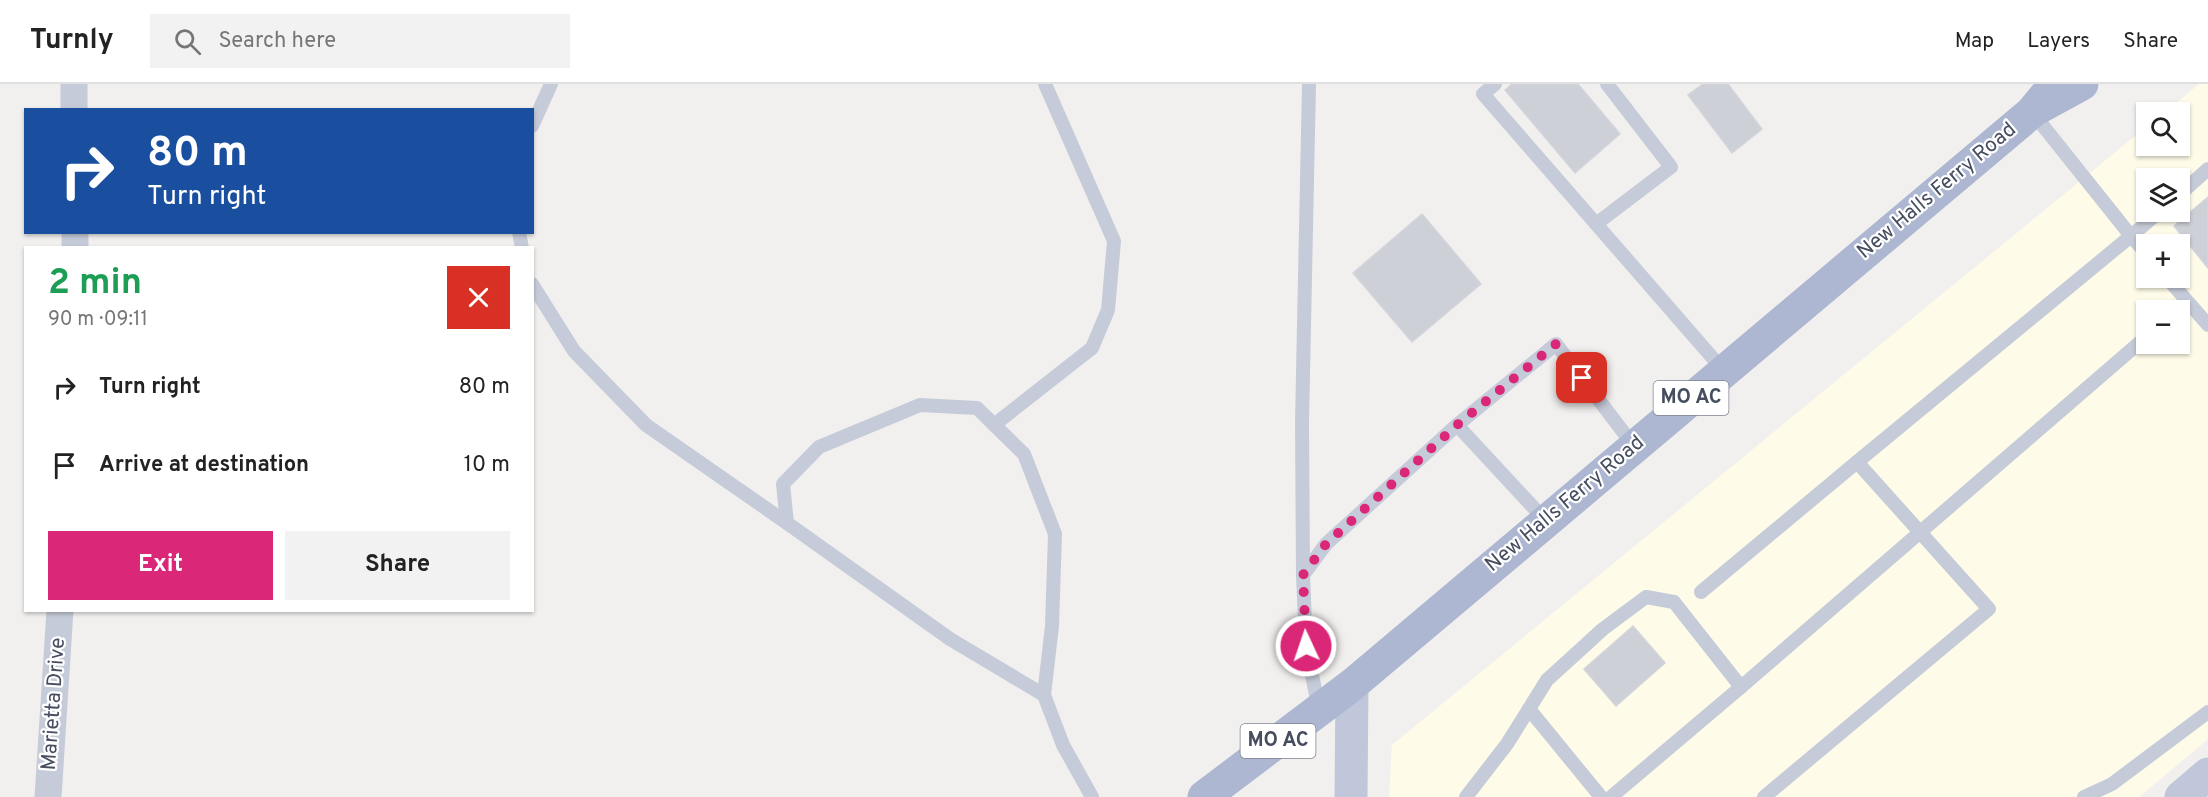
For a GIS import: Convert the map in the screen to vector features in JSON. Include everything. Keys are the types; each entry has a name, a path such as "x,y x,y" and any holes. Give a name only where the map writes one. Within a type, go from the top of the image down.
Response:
{"main road":[{"name":"New Halls Ferry Road","path":"1204,797 1352,685 2032,112 2055,84"},
{"name":"New Halls Ferry Road","path":"2032,112 2082,84"}],"street":[{"path":"74,84 74,108"},
{"name":"Marietta Drive","path":"48,797 60,612"},
{"path":"1351,797 1352,685"},
{"path":"2181,797 2208,774"}],"lane":[{"path":"534,122 551,84"},
{"path":"994,424 1092,348 1108,310 1114,241 1045,84"},
{"path":"1309,84 1302,422 1303,575 1306,646 1319,709"},
{"path":"1495,84 1483,94 1724,371"},
{"path":"1596,224 1671,167 1607,84"},
{"path":"2032,112 2136,242"},
{"path":"2190,185 2208,169"},
{"path":"1701,592 2147,222"},
{"path":"534,287 574,351 646,425 950,639 1044,695"},
{"path":"2190,311 2208,325"},
{"path":"1303,575 1326,544 1457,425 1556,344 1634,446"},
{"path":"1611,797 1742,687 2136,346"},
{"path":"788,523 783,484 819,447 920,405 977,408 1024,454 1055,534 1052,626 1044,695 1063,746 1092,797"},
{"path":"1457,425 1546,521"},
{"path":"1764,797 1989,609 1857,462"},
{"path":"1466,797 1508,744 1547,680 1603,629 1646,597 1674,602 1742,687"},
{"path":"1529,709 1601,797"},
{"path":"2085,797 2112,784 2208,712"}],"shaded area":[{"path":"2199,84 2208,84 2208,739 2139,797 1389,797 1392,745 2136,135 2136,156 2190,156 2190,102 2177,102"}],"building":[{"path":"1512,84 1578,84 1620,134 1575,173 1505,90"},
{"path":"1703,84 1728,84 1762,129 1732,153 1688,95"},
{"path":"2208,197 2208,268 2190,246 2190,234 2180,234 2174,226 2179,222 2190,222 2190,212"},
{"path":"1422,214 1481,284 1412,342 1353,273"},
{"path":"1633,626 1665,663 1616,706 1584,669"}],"route":[{"path":"1306,646 1303,575 1326,544 1457,425 1556,344 1582,378"}]}
